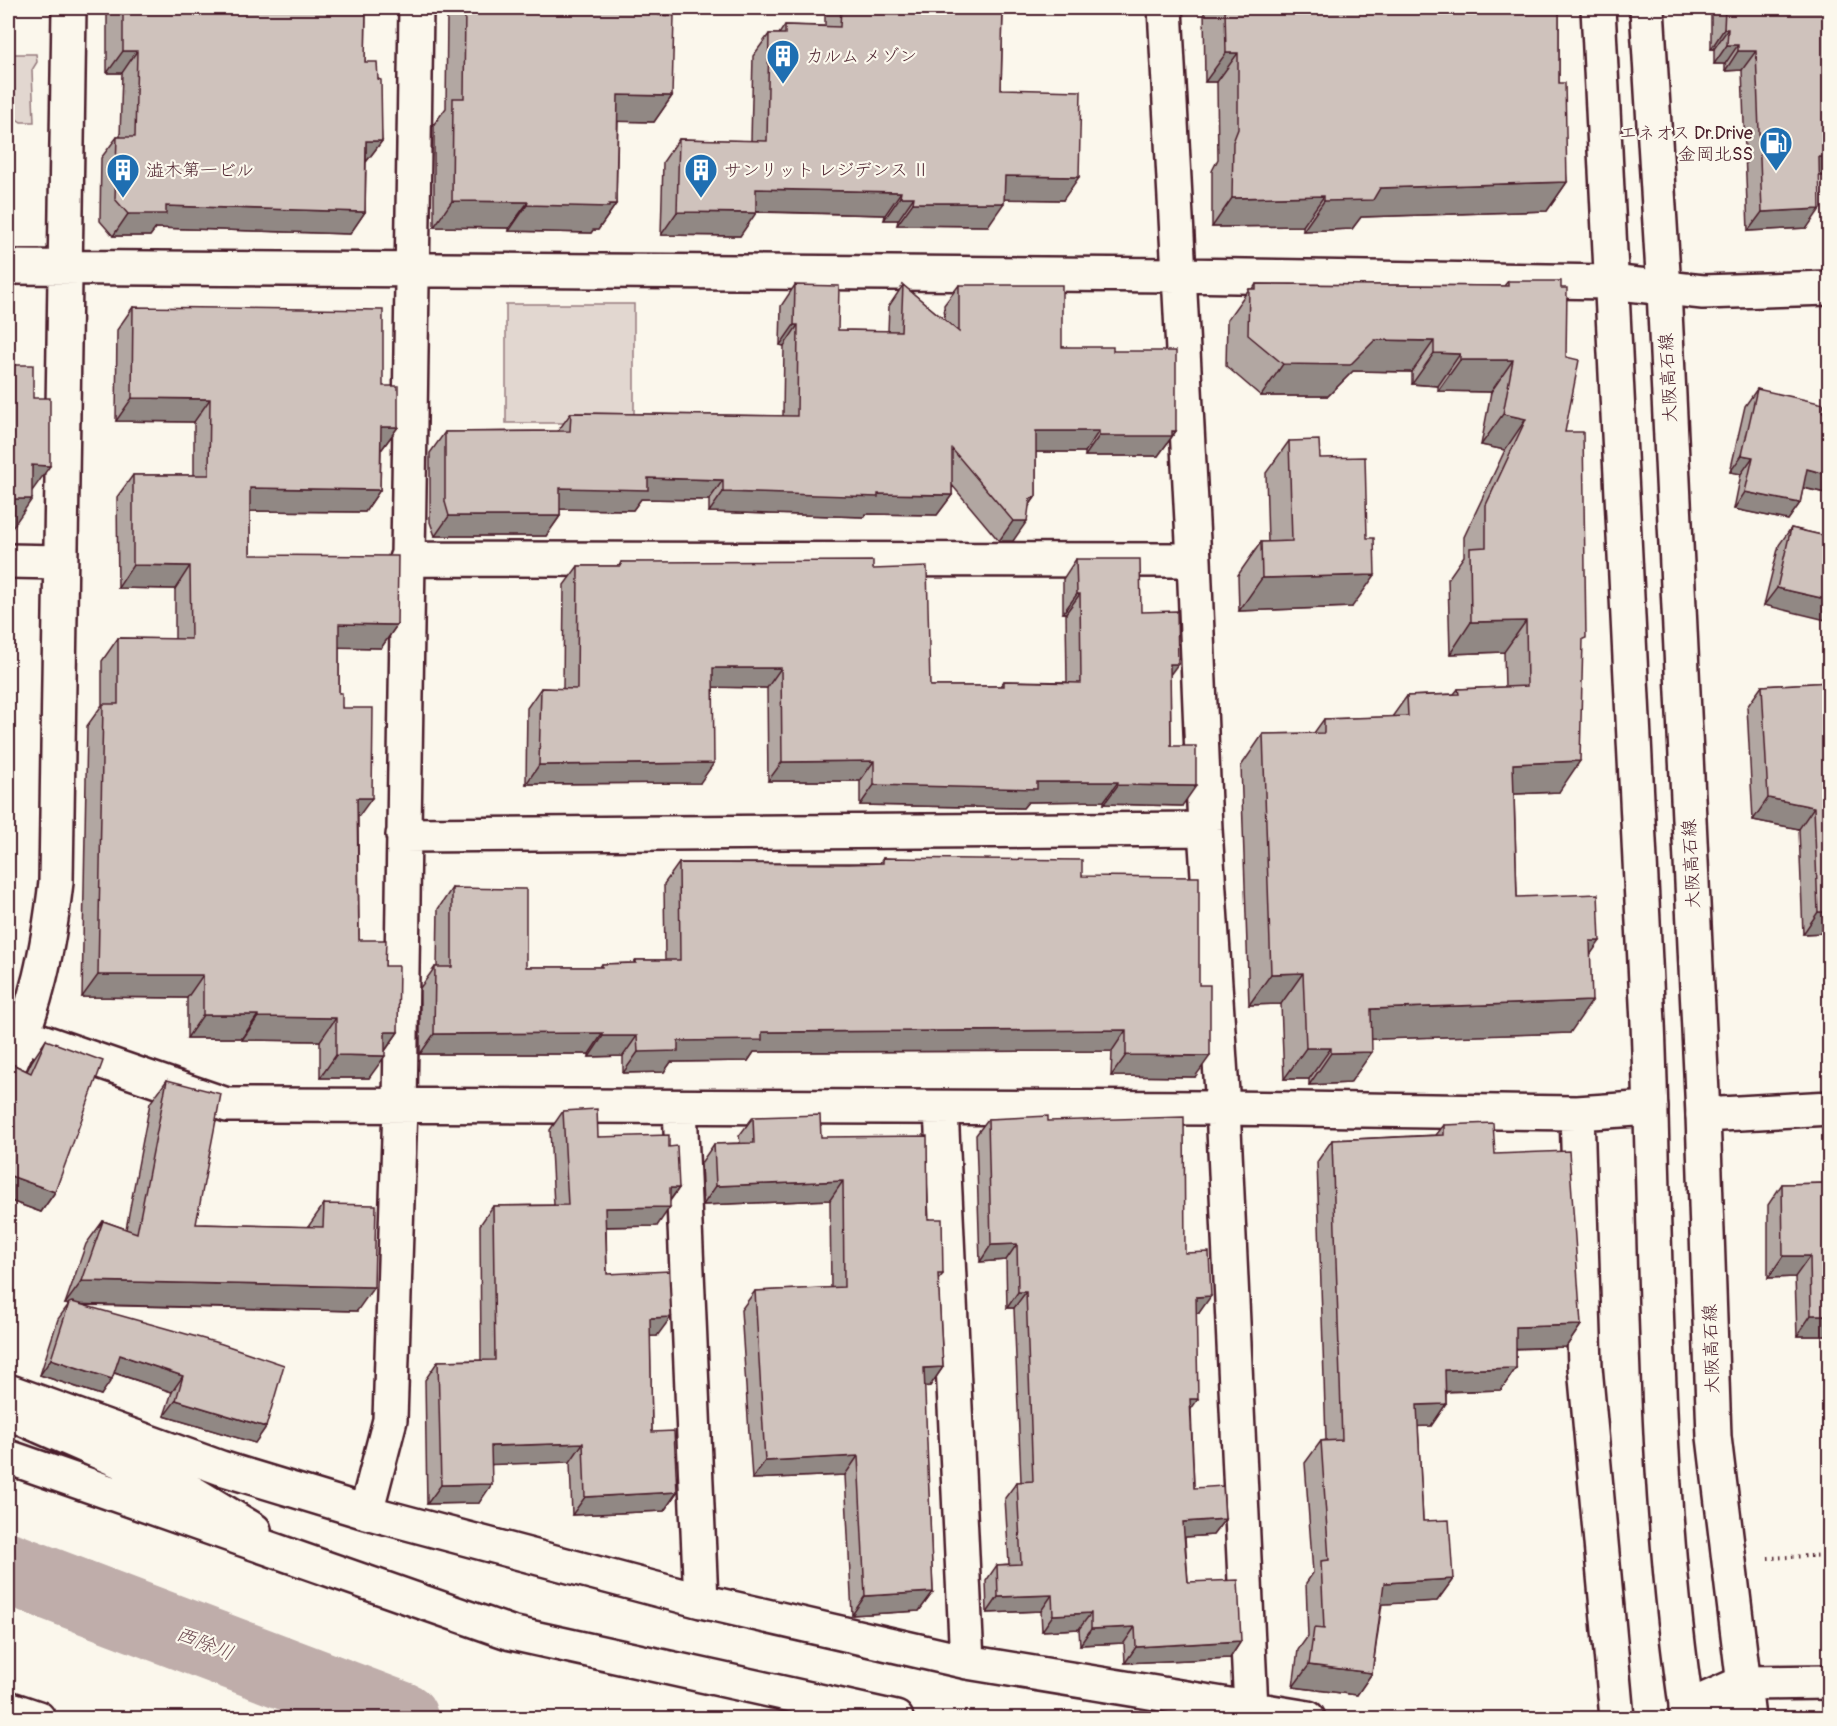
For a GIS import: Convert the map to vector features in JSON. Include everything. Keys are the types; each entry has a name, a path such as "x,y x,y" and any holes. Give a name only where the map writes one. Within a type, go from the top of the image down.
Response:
{"main road":[{"path":"8,1069 24,1035 47,951 56,882 69,8"},
{"path":"366,1512 390,1420 400,1106 406,559 416,8"},
{"path":"1165,8 1194,560 1204,829 1223,1108 1251,1709"},
{"path":"1598,8 1610,282 1632,648 1651,1108 1662,1482 1687,1713"},
{"name":"大阪高石線","path":"1647,8 1664,290 1703,1115 1714,1437 1748,1719"},
{"path":"8,267 1179,276 1610,282 1664,290 1703,292 1830,288"},
{"path":"406,559 1194,560"},
{"path":"8,561 60,562"},
{"path":"403,835 1204,829"},
{"path":"24,1035 228,1105 941,1109 1223,1108 1576,1113 1651,1108"},
{"path":"680,1107 700,1601"},
{"path":"1703,1115 1830,1108"},
{"path":"941,1109 967,1662"},
{"path":"1576,1113 1585,1367 1617,1719"},
{"path":"8,1390 221,1468 366,1512 700,1601 967,1662 1308,1719"},
{"path":"8,1412 193,1493 309,1564"},
{"path":"8,1457 309,1564 511,1632 896,1719"},
{"path":"1687,1713 1742,1683 1830,1682"},
{"path":"8,1708 38,1719"},
{"path":"1687,1713 1730,1719"}],"path":[{"path":"1768,1558 1830,1555"}],"shaded area":[{"path":"8,54 36,54 37,62 32,70 34,122 21,122 8,113"},
{"path":"506,304 634,304 634,423 506,423"}],"building":[{"path":"123,8 366,8 365,62 377,62 378,79 381,80 382,141 366,141 365,212 166,206 166,214 128,214 115,199 117,137 135,137 137,51 123,51"},
{"path":"465,8 659,8 659,15 674,16 672,96 618,95 616,204 609,204 609,207 527,205 528,202 452,201 453,98 464,98"},
{"path":"841,8 1003,8 1001,89 1081,91 1079,177 1005,176 1004,203 913,203 914,197 900,197 901,192 756,189 756,213 677,212 679,139 767,141 769,34 785,34 785,25 840,27"},
{"path":"1225,8 1559,8 1559,83 1565,83 1567,182 1380,188 1373,200 1324,201 1324,196 1232,198 1233,142 1238,129 1238,53 1226,53"},
{"path":"1725,8 1830,8 1830,157 1819,157 1820,209 1762,212 1756,51 1738,51 1738,45 1727,45 1728,29 1724,29"},
{"path":"1508,281 1561,281 1561,288 1567,288 1566,357 1579,360 1565,432 1583,432 1586,638 1583,639 1580,761 1513,764 1517,897 1598,894 1600,941 1590,941 1592,1001 1371,1009 1372,1052 1331,1053 1331,1048 1306,1048 1303,973 1271,974 1263,734 1324,733 1324,719 1408,716 1407,696 1459,694 1458,689 1527,686 1526,621 1471,622 1470,548 1486,547 1486,505 1526,419 1503,414 1513,360 1460,360 1460,354 1434,353 1434,341 1375,340 1350,365 1283,364 1248,335 1249,289 1256,289 1256,284 1508,286"},
{"path":"795,285 839,286 838,330 901,331 903,285 959,332 959,285 1062,285 1062,347 1113,347 1113,351 1176,351 1176,431 1172,431 1172,436 1099,436 1099,431 1036,431 1036,496 1030,499 1027,521 1013,521 952,449 952,495 878,494 878,497 723,492 723,480 648,478 648,490 560,488 560,516 449,516 445,502 445,432 570,431 571,413 797,416 798,325 794,325"},
{"path":"133,307 383,310 383,386 398,386 398,427 381,427 380,490 250,488 250,555 398,556 397,625 339,624 339,693 342,693 342,708 373,708 372,798 357,798 359,940 386,940 385,966 399,966 398,1032 385,1032 385,1056 336,1055 336,1018 203,1015 203,975 98,975 103,704 118,704 118,638 191,639 190,566 133,565 133,475 209,475 210,399 132,398"},
{"path":"8,365 33,365 33,398 50,398 50,466 32,465 32,499 8,499"},
{"path":"1757,389 1824,404 1822,412 1830,413 1830,475 1807,469 1800,503 1745,492 1753,457 1742,455"},
{"path":"1319,440 1320,458 1365,457 1367,538 1374,538 1375,575 1262,578 1261,542 1292,541 1289,441"},
{"path":"1791,528 1830,537 1830,600 1777,588"},
{"path":"1076,559 1140,559 1141,612 1177,611 1178,664 1170,664 1171,746 1196,746 1196,786 1118,785 1118,782 1037,782 1037,789 874,785 874,761 782,762 781,668 713,668 714,763 539,765 541,688 577,689 578,566 621,566 621,562 873,561 873,569 927,567 930,686 1004,686 1004,681 1081,683 1080,594 1077,594"},
{"path":"1830,682 1830,912 1818,912 1814,807 1768,798 1762,686"},
{"path":"883,858 1082,860 1082,876 1199,877 1199,985 1210,985 1210,1056 1126,1055 1126,1030 762,1032 762,1040 678,1041 678,1051 638,1052 637,1036 603,1036 603,1033 434,1034 435,967 452,967 452,888 526,889 526,967 602,967 602,964 636,963 636,960 680,960 679,863 849,864 883,863"},
{"path":"46,1040 103,1061 55,1192 8,1175 8,1137 12,1124 8,1122 8,1062 31,1073"},
{"path":"167,1080 221,1094 196,1224 323,1227 324,1204 376,1205 374,1287 82,1281 103,1221 137,1233"},
{"path":"597,1109 598,1137 669,1135 669,1147 677,1146 679,1188 670,1188 670,1207 605,1208 607,1274 669,1271 671,1317 650,1318 652,1432 674,1431 677,1492 585,1497 583,1443 491,1446 492,1484 441,1485 438,1361 495,1360 493,1206 568,1205 563,1111"},
{"path":"820,1115 821,1137 927,1136 928,1219 942,1219 943,1274 938,1274 943,1367 924,1368 933,1592 865,1596 858,1456 765,1461 755,1291 844,1287 843,1181 716,1186 714,1144 754,1143 753,1117"},
{"path":"1048,1116 1048,1121 1184,1117 1185,1253 1209,1252 1211,1296 1196,1297 1198,1399 1190,1399 1194,1488 1223,1486 1225,1519 1183,1522 1188,1582 1238,1580 1241,1641 1136,1647 1135,1627 1091,1629 1091,1613 1053,1615 1052,1595 998,1597 997,1565 1021,1564 1017,1482 1033,1481 1026,1292 1018,1292 1017,1244 991,1245 988,1119"},
{"path":"1493,1123 1495,1154 1569,1151 1581,1325 1516,1327 1516,1368 1445,1370 1446,1404 1417,1405 1423,1521 1449,1520 1453,1579 1384,1583 1372,1673 1309,1665 1314,1628 1324,1629 1321,1561 1329,1560 1321,1441 1342,1440 1332,1140 1444,1135 1444,1125"},
{"path":"1830,1183 1830,1315 1811,1315 1810,1256 1783,1256 1782,1184"},
{"path":"69,1303 222,1344 284,1365 266,1427 176,1400 183,1376 120,1355 112,1379 51,1359"}],"waterway":[{"name":"西除川","path":"8,1568 402,1718"}],"place":[{"name":"カルム メゾン","path":"783,85"},
{"name":"エネオス Dr.Drive 金岡北SS","path":"1776,172"},
{"name":"澁木第一ビル","path":"123,199"},
{"name":"サンリット レジデンス Ⅱ","path":"701,199"}]}
